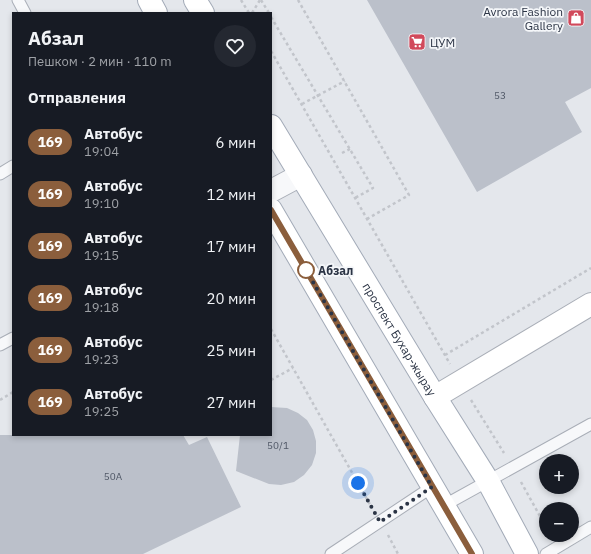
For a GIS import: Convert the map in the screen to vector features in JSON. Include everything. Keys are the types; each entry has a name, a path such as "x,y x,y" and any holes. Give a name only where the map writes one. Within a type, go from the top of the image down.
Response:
{"main road":[{"path":"149,0 155,12"},
{"path":"195,0 202,12"},
{"name":"проспект Бухар-жырау","path":"272,128 435,397 488,481 527,554"},
{"path":"272,212 472,554"},
{"path":"435,397 591,304"}],"street":[{"path":"272,190 301,175"}],"lane":[{"path":"18,0 24,12"},
{"path":"0,174 12,167"},
{"path":"0,345 12,339"},
{"path":"443,506 591,424"},
{"path":"331,554 432,487"},
{"path":"546,554 591,527"}],"path":[{"path":"241,0 248,12"},
{"path":"253,12 260,0 268,12"},
{"path":"298,0 409,194 367,219"},
{"path":"272,19 373,188 355,198"},
{"path":"272,53 460,382 513,468 539,514"},
{"path":"302,104 345,81"},
{"path":"342,153 350,149"},
{"path":"445,355 591,268"},
{"path":"272,331 398,554"},
{"path":"272,379 293,368"},
{"path":"0,400 12,393"}],"building":[{"path":"367,0 591,0 591,88 565,102 582,132 477,192"},
{"path":"272,407 287,408 298,413 307,420 313,430 316,441 316,453 312,465 304,475 294,482 281,485 269,484 236,471 240,436 272,436"},
{"path":"0,435 184,436 189,445 207,437 241,507 143,554 0,554"}],"bus line":[{"name":"169","path":"272,212 472,554"}],"place":[{"name":"Avrora Fashion Gallery","path":"576,18"},
{"name":"ЦУМ","path":"417,42"},
{"name":"Абзал","path":"306,270"}],"route":[{"path":"306,270 432,487 380,522 358,483"}]}
